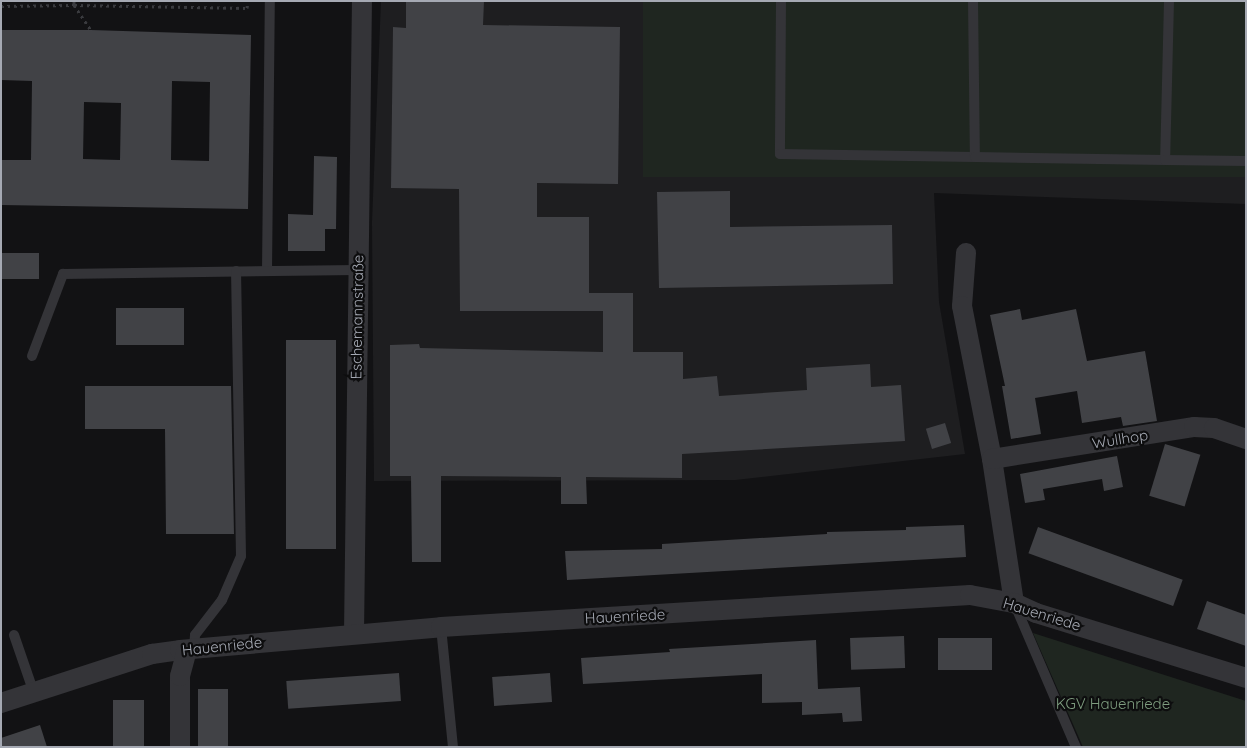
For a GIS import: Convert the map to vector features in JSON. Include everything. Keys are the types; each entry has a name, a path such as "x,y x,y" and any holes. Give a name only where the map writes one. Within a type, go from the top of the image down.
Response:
{"street":[{"name":"Eschemannstraße","path":"354,634 362,1"},
{"path":"966,253 962,306 992,459 1014,603"},
{"name":"Wullhop","path":"992,459 1194,427 1214,428 1246,439"},
{"name":"Hauenriede","path":"1,703 152,654 190,649 441,627 970,595 1014,603 1036,613 1246,678"},
{"path":"180,747 180,676 190,649"}],"lane":[{"path":"267,271 270,1"},
{"path":"780,1 780,154 1246,161"},
{"path":"973,1 975,157"},
{"path":"1165,160 1169,1"},
{"path":"32,356 62,274 358,270"},
{"path":"190,649 195,635 222,600 241,556 236,271"},
{"path":"1014,603 1076,747"},
{"path":"441,627 453,747"},
{"path":"14,635 34,693"}],"path":[{"path":"1,6 74,3 247,8 248,1"},
{"path":"74,3 90,30"}],"shaded area":[{"path":"381,1 1246,1 1246,204 934,193 939,302 965,454 735,480 374,481 372,222"}],"green space":[{"path":"643,1 1246,1 1246,177 643,177"},
{"name":"KGV Hauenriede","path":"1033,633 1246,701 1246,747 1083,747"}],"building":[{"path":"406,1 484,1 483,25 620,27 618,184 537,183 537,217 589,217 589,293 633,293 633,352 683,352 683,379 717,376 719,396 807,390 806,368 870,364 871,387 901,385 905,441 682,454 682,478 586,477 587,504 561,504 561,477 441,476 441,562 412,562 411,476 390,476 390,345 419,344 420,348 603,352 603,311 460,311 459,189 391,188 393,27 406,28"},
{"path":"1,30 91,30 251,35 248,209 1,205 1,160 31,160 32,81 1,80","holes":["172,81 210,82 209,161 171,160","84,102 121,103 120,160 83,159"]},
{"path":"314,156 337,157 336,229 325,229 325,251 288,251 288,214 313,215"},
{"path":"730,191 730,227 892,225 893,284 659,288 657,192"},
{"path":"1,253 39,253 39,279 1,279"},
{"path":"116,308 184,308 184,345 116,345"},
{"path":"1020,309 1022,320 1076,309 1087,361 1145,351 1157,421 1123,426 1121,417 1082,423 1077,391 1035,398 1041,434 1011,439 1002,386 1005,386 990,315"},
{"path":"286,340 336,340 336,549 286,549"},
{"path":"85,386 231,386 234,534 166,534 165,429 85,429"},
{"path":"945,423 951,443 932,449 926,429"},
{"path":"1165,444 1200,455 1185,506 1149,496"},
{"path":"1117,456 1123,487 1104,491 1102,479 1043,489 1045,500 1025,503 1020,474"},
{"path":"964,525 966,557 567,580 565,551 662,549 662,544 827,534 827,532 906,530 906,527"},
{"path":"1038,527 1183,580 1173,606 1028,553"},
{"path":"1207,601 1246,615 1246,646 1197,629"},
{"path":"904,636 905,668 851,670 850,638"},
{"path":"938,638 992,638 992,670 938,670"},
{"path":"816,640 818,689 860,687 862,721 843,722 842,713 802,715 802,702 762,703 762,674 583,684 581,658 670,652 669,649"},
{"path":"399,673 401,701 288,709 286,681"},
{"path":"550,673 552,702 494,706 492,677"},
{"path":"198,689 228,689 228,747 198,747"},
{"path":"113,700 144,700 144,747 113,747"},
{"path":"40,725 47,747 1,747 1,738"}]}
